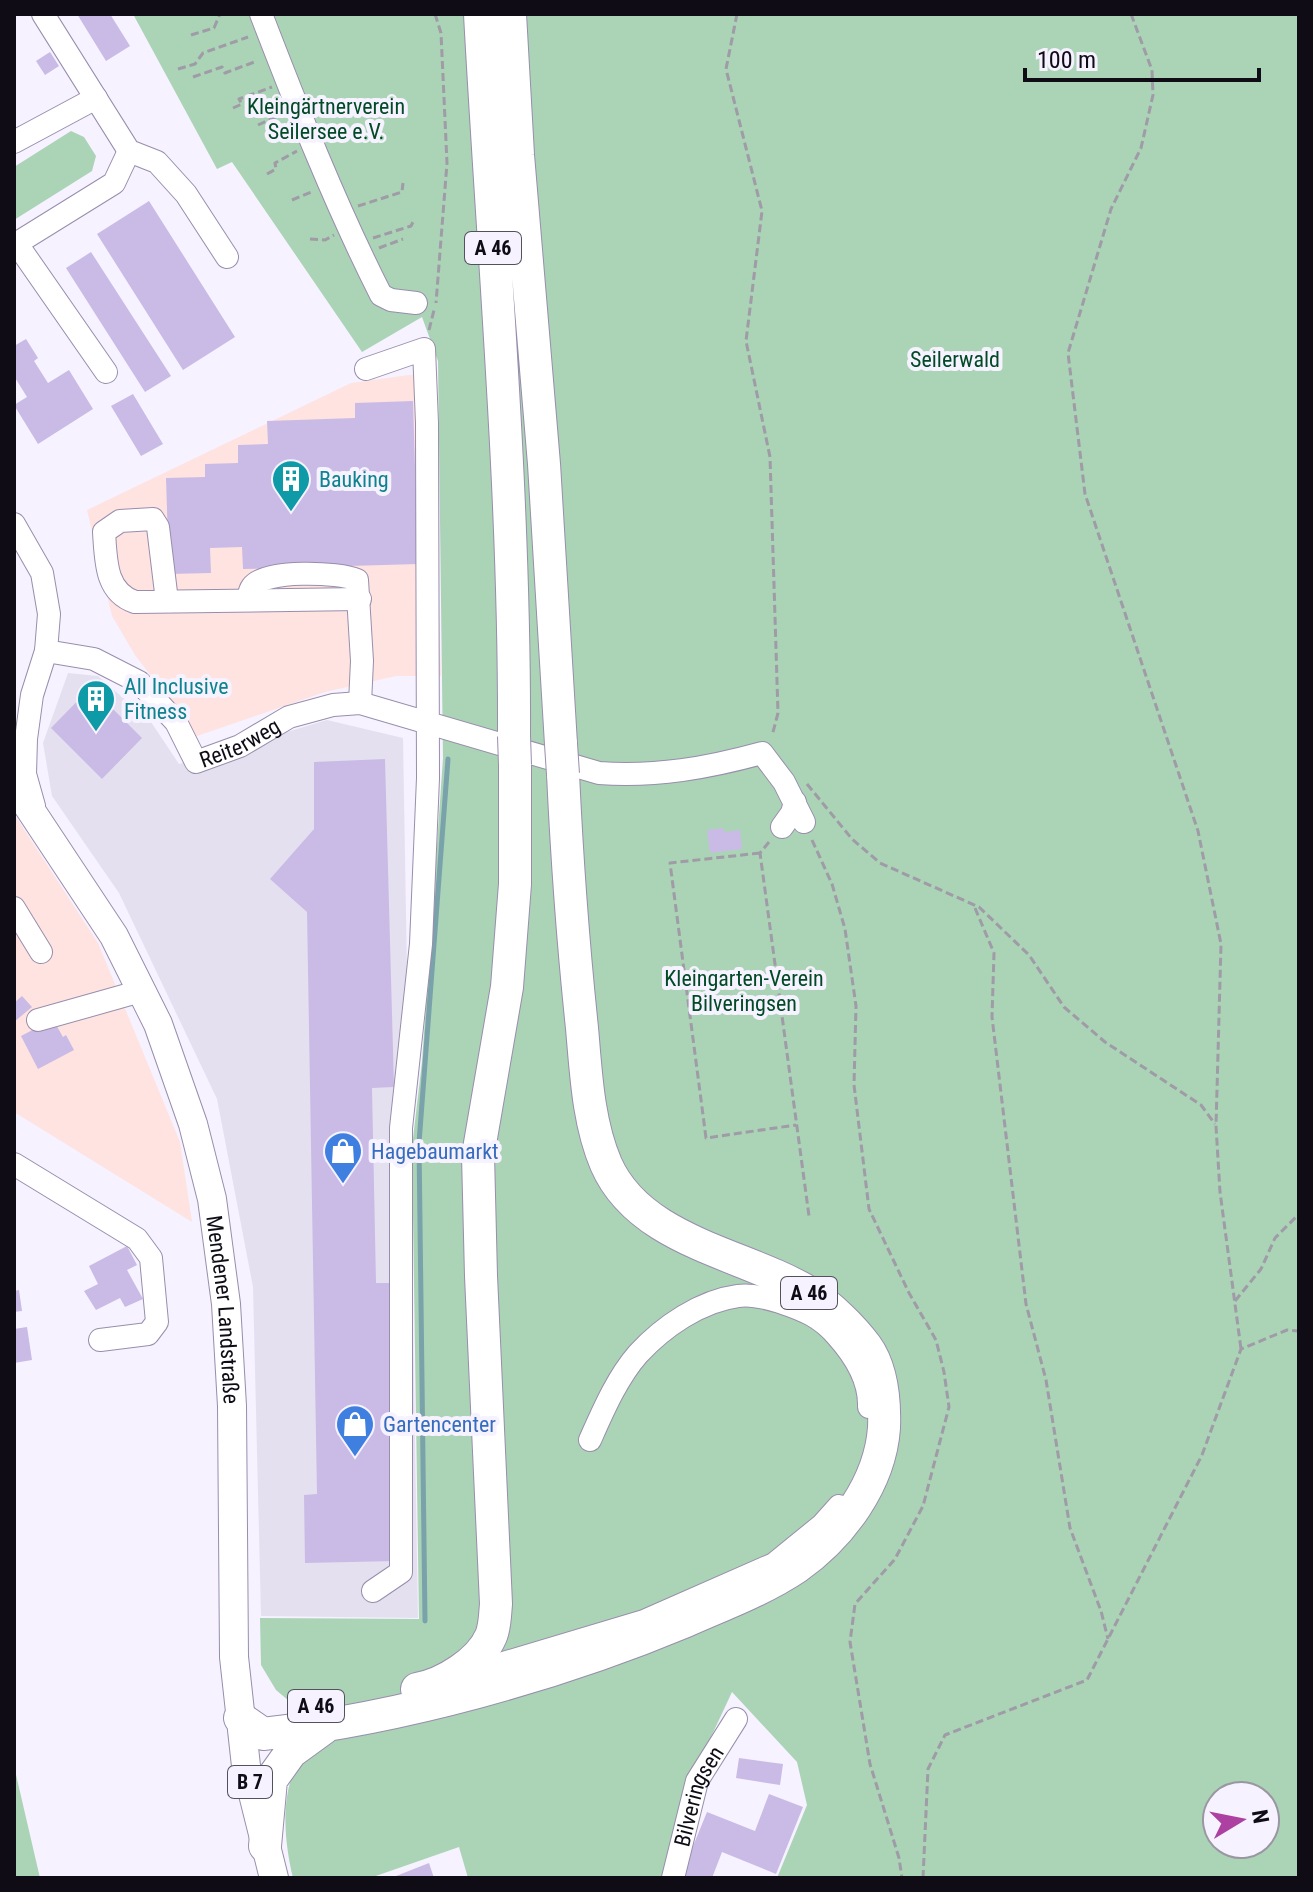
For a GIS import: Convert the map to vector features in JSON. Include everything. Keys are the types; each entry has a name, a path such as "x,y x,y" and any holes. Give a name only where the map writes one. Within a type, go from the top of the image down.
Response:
{"highway":[{"name":"A 46","path":"240,1718 429,1687 451,1678 491,1636 496,1604 478,1155 507,987 515,884 515,661 509,481 480,14"},
{"name":"A 46","path":"240,1718 263,1734 326,1727 467,1694 524,1667 761,1589 800,1565 839,1529 870,1484 882,1448 885,1411 880,1378 868,1349 842,1319 811,1294 667,1228 631,1200 607,1165 590,1109 570,915 544,464 518,155 510,14"},
{"name":"A 46","path":"265,1846 271,1780 291,1752 326,1727"}],"main road":[{"name":"Mendener Landstraße","path":"14,785 114,936 158,1024 179,1079 212,1199 226,1304 232,1406 234,1657 246,1766 274,1878"}],"street":[{"path":"43,14 129,151 157,162 186,194 227,257"},
{"path":"264,22 331,191 381,295 391,300 416,303"},
{"path":"14,142 96,98"},
{"path":"106,372 15,245 114,183 129,151"},
{"path":"366,369 424,349 428,778 421,944 401,1128 401,1572 373,1591"},
{"path":"14,524 42,573 49,614 46,651 23,700 25,774 38,823"},
{"path":"167,601 360,599 360,703"},
{"name":"Reiterweg","path":"46,651 94,659 139,682 176,722 196,762 240,746 289,717 333,705 360,703 599,773 633,776 704,769 762,753"},
{"path":"762,753 784,782 794,817"},
{"path":"14,908 41,952"},
{"path":"38,1020 141,991"},
{"path":"14,1164 137,1239 151,1258 157,1322 148,1334 100,1340"},
{"path":"590,1440 607,1401 637,1355 674,1322 718,1301 740,1295 765,1298 802,1309 823,1320 853,1354 870,1394 864,1462 848,1496 822,1525 774,1564 646,1629"},
{"path":"451,1678 524,1667"},
{"name":"Bilveringsen","path":"673,1878 697,1781 736,1719"}],"path":[{"path":"191,35 214,28 220,14"},
{"path":"424,349 436,304 447,163 441,33 435,14"},
{"path":"737,14 726,69 762,211 746,341 770,457 775,593 778,713 774,733 762,753"},
{"path":"923,1878 928,1769 945,1735 1087,1680 1202,1455 1241,1349 1220,1192 1216,1126 1221,944 1198,831 1085,494 1068,353 1111,209 1141,148 1153,95 1152,70 1131,14"},
{"path":"178,69 195,64 203,53 264,22"},
{"path":"193,77 222,67 225,73 276,54"},
{"path":"233,108 242,104 239,99 286,81"},
{"path":"258,125 296,108"},
{"path":"267,174 276,169 275,163 311,143"},
{"path":"292,200 331,191 346,193 350,203 360,207 402,192 403,183"},
{"path":"354,241 367,237 375,239 411,226 414,220"},
{"path":"310,239 403,239"},
{"path":"800,776 852,839 880,863 979,907 1029,955 1064,1007 1105,1042 1201,1105 1216,1126"},
{"path":"794,817 760,853 670,863 706,1138 796,1125"},
{"path":"760,853 809,1216"},
{"path":"973,905 994,953 992,1017 1026,1304 1046,1380 1070,1528 1101,1611 1108,1639"},
{"path":"1235,1301 1261,1269 1275,1238 1299,1214"},
{"path":"1241,1349 1287,1330 1299,1331"}],"shaded area":[{"path":"431,372 441,676 396,676 325,692 197,736 135,655 112,616 87,510 351,383"},
{"path":"68,673 98,676 151,722 179,764 327,720 403,738 418,1618 261,1616 253,1287 217,1099 119,893 52,796 43,743"},
{"path":"14,814 98,943 180,1142 192,1222 14,1112"}],"green space":[{"name":"Seilerwald","path":"133,14 1299,14 1299,1878 777,1878 807,1805 797,1762 732,1692 689,1784 666,1878 468,1878 459,1847 370,1878 293,1878 286,1831 290,1781 305,1754 332,1737 276,1690 261,1665 260,1618 419,1619 412,1147 422,1062 443,758 438,361 422,317 362,352 232,162 217,169"},
{"path":"71,131 84,137 96,156 92,171 14,220 14,167"},
{"path":"14,1766 40,1878 14,1878"}],"building":[{"path":"77,14 110,14 130,46 106,61"},
{"path":"50,52 59,66 45,75 36,61"},
{"path":"149,201 235,337 183,370 97,234"},
{"path":"91,252 171,376 145,392 66,268"},
{"path":"26,339 38,358 34,361 48,383 69,370 93,409 38,444 14,405 27,397 14,376 14,346"},
{"path":"133,394 163,444 141,456 111,406"},
{"name":"Bauking","path":"413,401 418,564 243,569 242,547 210,548 211,573 169,574 166,478 205,477 205,464 238,463 238,445 268,444 267,421 355,418 355,403"},
{"name":"All Inclusive Fitness","path":"91,687 142,738 102,779 51,728"},
{"name":"Hagebaumarkt","path":"385,759 394,1087 372,1088 376,1283 393,1283 396,1561 305,1563 304,1495 317,1494 307,912 270,879 314,829 314,762"},
{"path":"724,828 724,832 740,830 742,849 710,853 707,830"},
{"path":"22,996 32,1007 14,1022 14,1003"},
{"path":"46,1023 55,1023 74,1050 38,1069 21,1036"},
{"path":"127,1246 137,1265 127,1270 143,1299 125,1307 120,1298 96,1310 84,1291 98,1284 89,1266"},
{"path":"19,1290 22,1311 14,1312 14,1291"},
{"path":"27,1327 32,1360 14,1363 14,1329"},
{"path":"739,1758 783,1764 780,1785 736,1778"},
{"path":"769,1794 803,1807 776,1874 722,1852 712,1878 680,1878 707,1812 755,1831"},
{"path":"429,1863 434,1878 391,1878"}],"waterway":[{"path":"425,1621 419,1143 448,759"}],"place":[{"name":"Bauking","path":"291,513"},
{"name":"All Inclusive Fitness","path":"96,733"},
{"name":"Hagebaumarkt","path":"343,1185"},
{"name":"Gartencenter","path":"355,1458"}],"park label":[{"name":"Kleingärtnerverein Seilersee e.V.","path":"326,118"},
{"name":"Kleingarten-Verein Bilveringsen","path":"744,990"}]}
